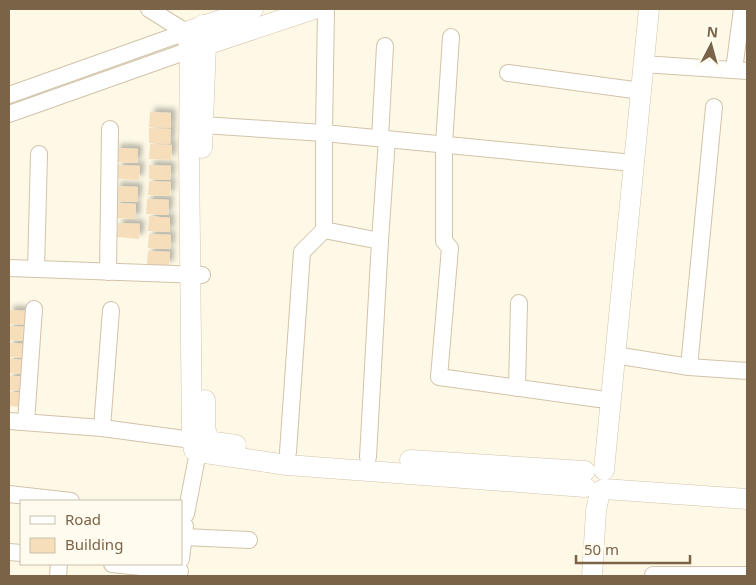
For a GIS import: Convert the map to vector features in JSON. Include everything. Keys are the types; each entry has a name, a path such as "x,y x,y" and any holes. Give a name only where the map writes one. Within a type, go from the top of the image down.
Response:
{"street":[{"path":"149,9 196,38"},
{"path":"9,114 196,38 253,9"},
{"path":"9,95 196,38 314,9"},
{"path":"288,452 302,252 324,230 326,9"},
{"path":"596,480 615,355 635,90 638,9"},
{"path":"592,576 599,399 623,162 635,90 643,64 649,9"},
{"path":"643,64 740,70 742,9"},
{"path":"196,38 202,125 196,275"},
{"path":"182,552 184,514 199,442 196,275 188,148 196,38"},
{"path":"451,38 444,144 444,241 450,248 439,377 599,399"},
{"path":"368,458 380,241 385,46"},
{"path":"508,73 635,90"},
{"path":"689,367 714,107"},
{"path":"202,125 324,133 623,162"},
{"path":"108,272 110,129"},
{"path":"36,269 40,154"},
{"path":"324,230 380,241"},
{"path":"9,268 196,275"},
{"path":"517,388 520,303"},
{"path":"26,422 34,309"},
{"path":"102,428 111,310"},
{"path":"615,355 689,367 747,371"},
{"path":"9,421 102,428 199,442 287,465 747,487"},
{"path":"199,442 209,439 214,442 288,452 596,480 747,499"},
{"path":"9,494 62,500"},
{"path":"184,537 249,540"},
{"path":"118,568 180,568"},
{"path":"654,575 747,575"}],"building":[{"path":"150,112 171,113 171,128 149,127"},
{"path":"149,128 171,129 170,144 149,143"},
{"path":"150,144 172,145 171,160 149,159"},
{"path":"116,148 138,149 137,163 115,162"},
{"path":"118,165 140,166 139,180 117,179"},
{"path":"149,165 171,166 170,180 149,179"},
{"path":"149,181 171,182 170,196 148,195"},
{"path":"116,186 138,187 137,202 115,201"},
{"path":"147,199 169,200 168,215 146,214"},
{"path":"115,203 136,204 136,219 114,218"},
{"path":"149,216 170,218 170,232 148,231"},
{"path":"118,223 140,224 139,239 117,237"},
{"path":"149,234 171,235 170,249 148,248"},
{"path":"148,251 170,252 169,266 147,265"},
{"path":"9,310 29,311 28,325 9,324"},
{"path":"9,326 27,327 27,341 9,340"},
{"path":"9,343 26,344 25,358 9,357"},
{"path":"9,359 25,360 25,374 9,373"},
{"path":"9,376 24,376 23,391 9,390"},
{"path":"9,392 22,392 21,407 9,406"}]}
